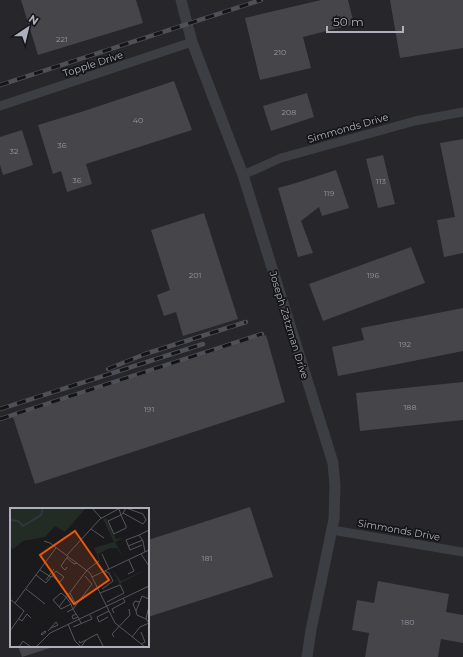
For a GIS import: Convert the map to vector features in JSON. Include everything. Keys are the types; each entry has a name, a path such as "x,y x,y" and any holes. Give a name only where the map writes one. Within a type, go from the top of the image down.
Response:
{"street":[{"name":"Joseph Zatzman Drive","path":"181,0 192,42 243,175 333,463 335,491 334,519 311,630 307,657"},
{"name":"Topple Drive","path":"0,106 192,42"},
{"name":"Simmonds Drive","path":"243,175 289,156 415,121 463,112"},
{"name":"Simmonds Drive","path":"332,530 463,552"}],"shaded area":[{"path":"0,0 463,0 463,657 0,657"}],"building":[{"path":"21,0 136,0 143,23 38,55"},
{"path":"321,0 348,0 354,24 303,37 311,68 260,80 245,18"},
{"path":"390,0 463,0 463,48 400,58"},
{"path":"174,81 192,130 86,164 92,184 67,192 61,171 53,174 38,125"},
{"path":"307,93 314,117 271,131 263,106"},
{"path":"22,130 33,165 3,175 0,165 0,137"},
{"path":"463,139 463,253 444,257 437,220 455,217 440,143"},
{"path":"383,155 395,204 378,208 366,159"},
{"path":"336,170 349,208 322,216 319,207 301,221 313,253 298,257 278,188"},
{"path":"204,213 238,319 183,336 176,312 164,316 157,295 170,290 151,230"},
{"path":"411,247 425,283 323,321 309,284"},
{"path":"463,308 463,351 338,376 332,347 364,340 361,328"},
{"path":"266,335 285,402 35,484 13,417"},
{"path":"463,382 463,420 360,431 356,393"},
{"path":"250,507 273,577 149,617 149,540"},
{"path":"378,581 449,594 446,612 463,615 463,643 441,639 438,657 365,657 369,633 352,630 357,600 374,603"},
{"path":"18,647 50,647 50,648 22,657"}],"railway":[{"path":"0,85 261,0"},
{"path":"108,369 145,354 246,322"},
{"path":"0,419 262,334"},
{"path":"0,409 203,344"}]}
